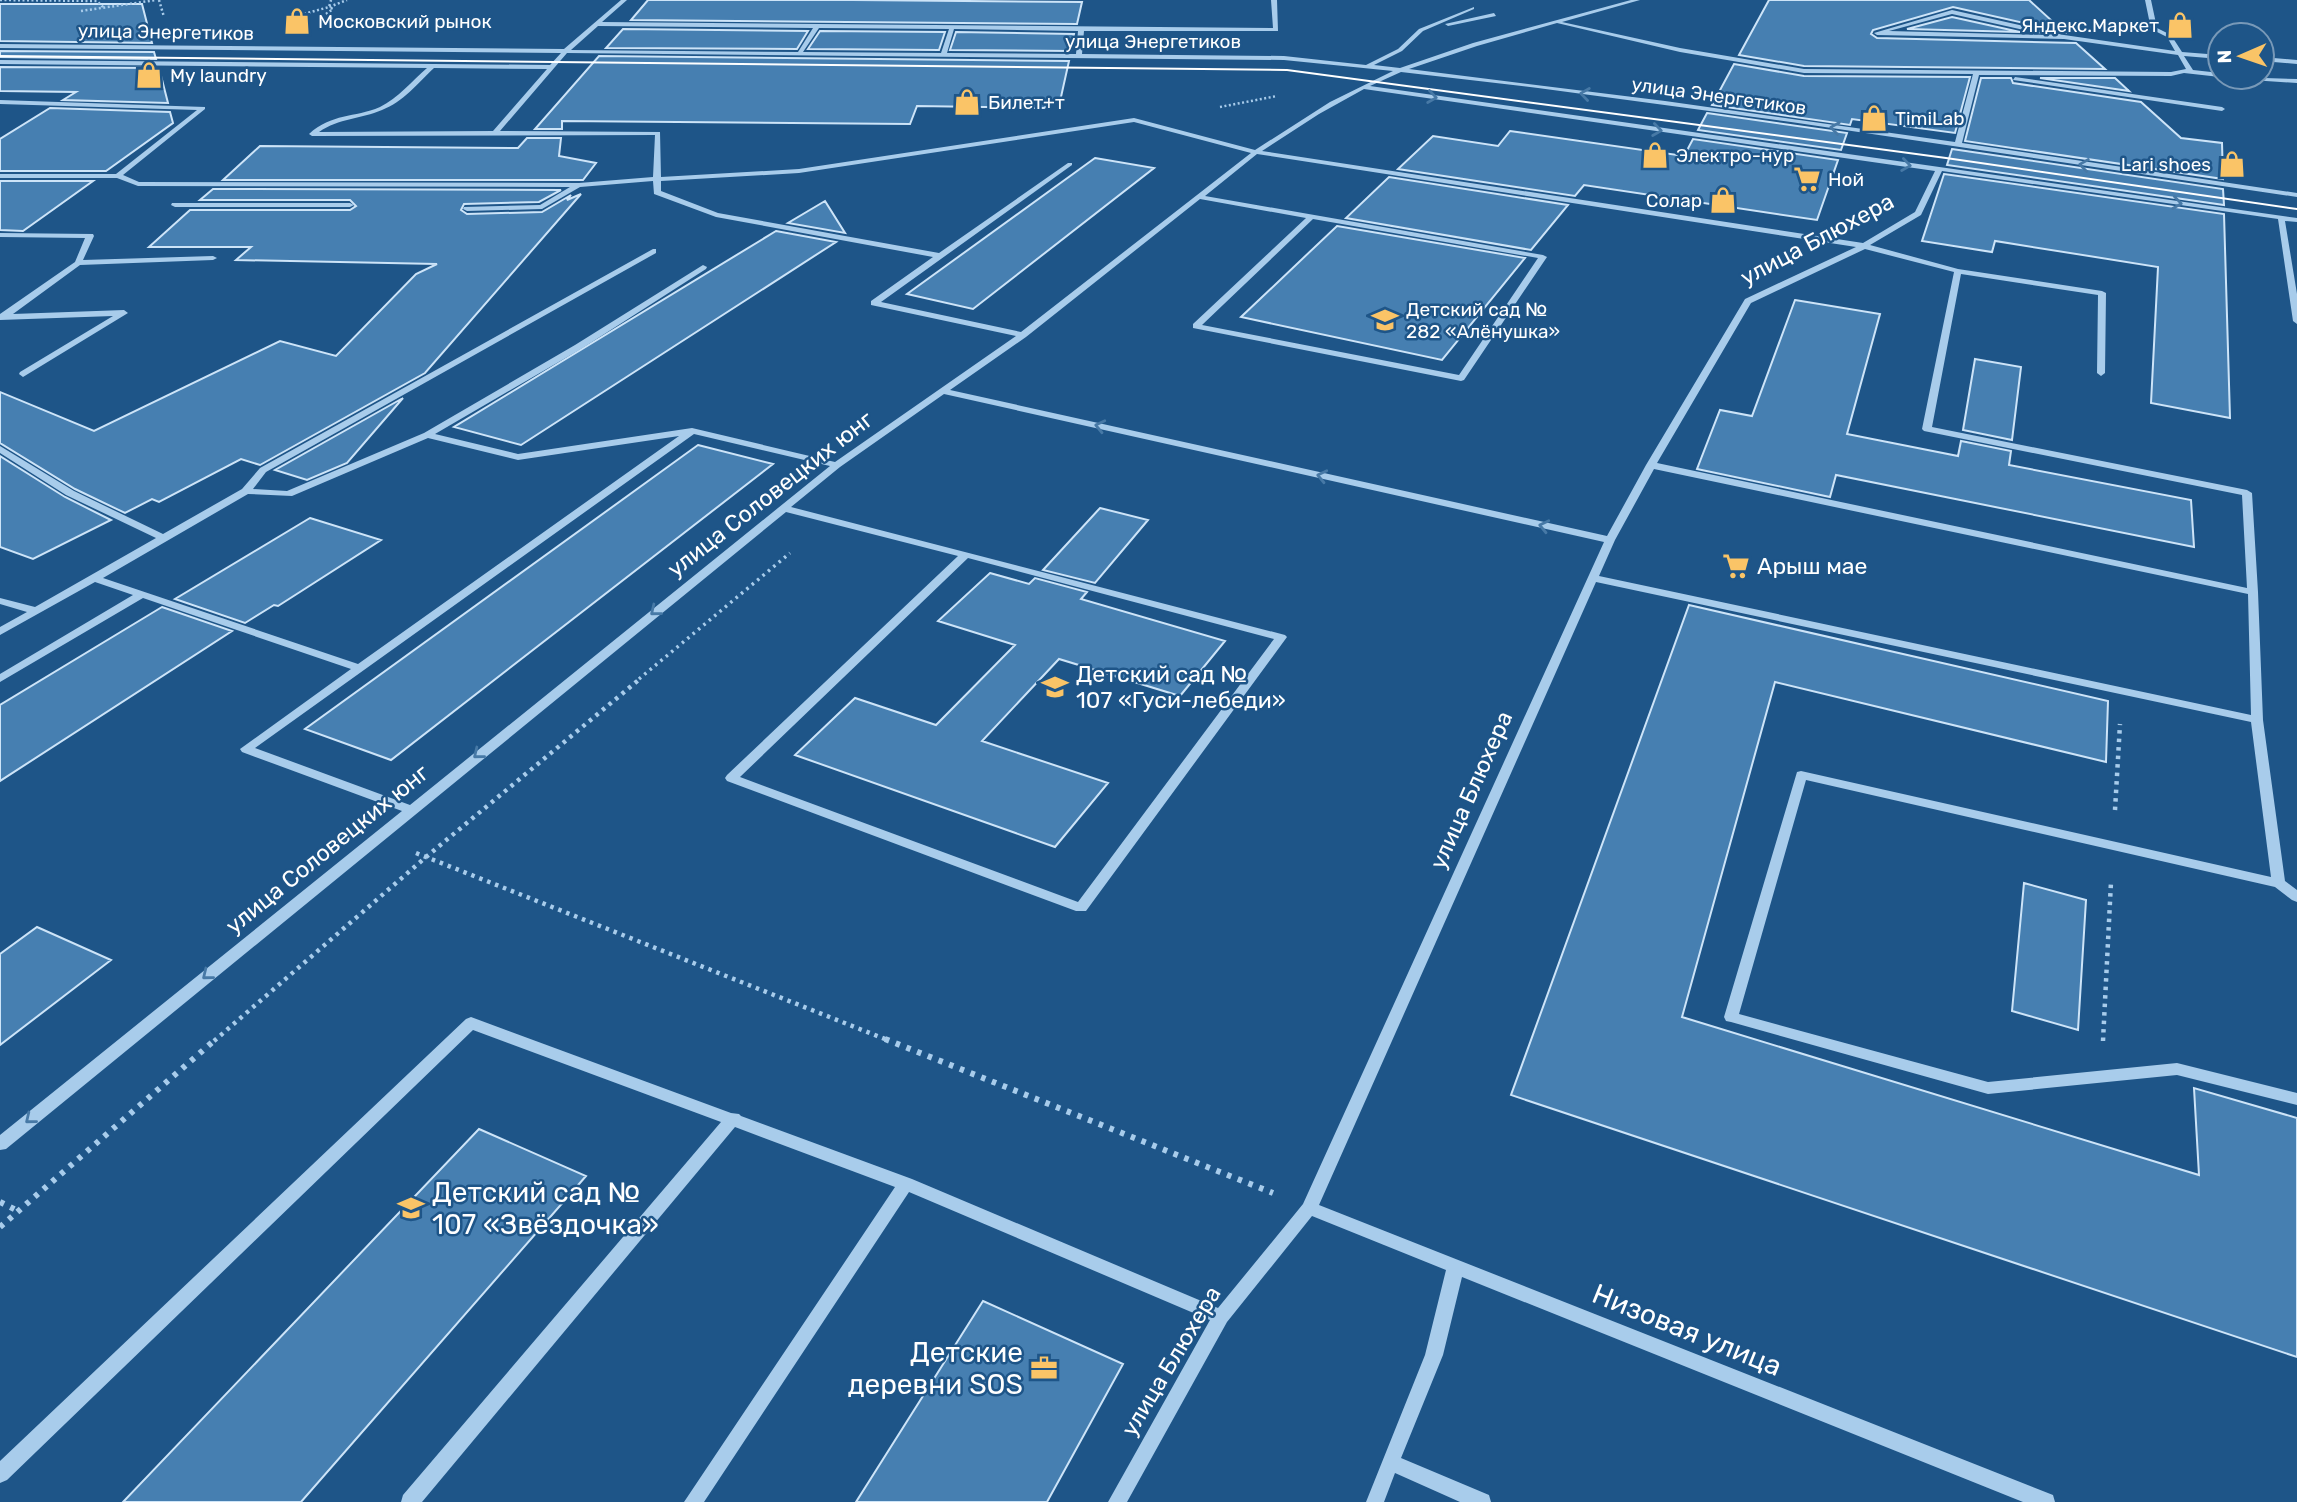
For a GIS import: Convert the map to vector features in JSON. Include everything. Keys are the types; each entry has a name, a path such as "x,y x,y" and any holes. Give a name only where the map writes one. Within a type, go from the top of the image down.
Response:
{"street":[{"path":"495,133 566,51 624,0"},
{"path":"597,24 1276,30 1274,0"},
{"name":"улица Соловецких юнг","path":"2,1139 836,465 1023,335 1256,152 1294,126 1364,87 1403,69 1452,52 1637,0"},
{"path":"1559,22 1680,50 1804,71 2067,71 2171,74 2190,70 2169,36 2154,29 2148,0"},
{"path":"1367,66 1400,50 1421,30 1472,8"},
{"path":"2064,37 1952,12 1877,33 2051,36 2206,56"},
{"path":"1421,30 1494,15"},
{"path":"799,54 817,26"},
{"path":"943,55 952,27"},
{"path":"1079,57 1081,29"},
{"name":"улица Энергетиков","path":"0,46 1284,58 1403,69 1958,144 2297,195"},
{"path":"2276,60 2297,62"},
{"name":"улица Энергетиков","path":"0,62 554,67"},
{"path":"432,66 395,99 376,111 332,118 312,134 658,133 657,192 716,215 940,256"},
{"path":"2183,71 2206,73"},
{"path":"1976,73 2222,108"},
{"path":"1958,144 1976,73"},
{"path":"2276,80 2297,81"},
{"name":"улица Энергетиков","path":"1364,87 2297,220"},
{"path":"0,102 202,108 118,176"},
{"path":"0,176 118,176 138,184 579,185 799,171 1134,120 1256,152 1864,246 1958,271 2102,293 2101,373"},
{"path":"1023,335 874,303 1070,164"},
{"name":"улица Блюхера","path":"1116,1502 1221,1317 1309,1208 1610,540 1651,464 1748,301 1864,246 1917,213 1940,170"},
{"path":"193,191 202,184"},
{"path":"467,209 542,207 579,185"},
{"path":"1199,197 1543,257 1461,378 1196,326 1311,217"},
{"path":"184,198 175,205 350,205"},
{"path":"2281,218 2297,321"},
{"path":"0,235 90,236 78,263 2,317"},
{"path":"0,632 246,491 263,470 653,251"},
{"path":"78,263 213,258"},
{"path":"246,491 288,494 427,435 578,347 703,267"},
{"path":"1958,271 1927,429 2247,493 2257,720 2279,883"},
{"path":"2,317 124,313 23,373"},
{"path":"943,391 1610,540"},
{"path":"427,435 518,457 692,431 836,465"},
{"path":"409,809 246,749 692,431"},
{"path":"0,449 70,493 163,538"},
{"path":"1651,464 2253,592"},
{"path":"782,508 831,519 1281,638 1081,908 731,778 965,555"},
{"path":"93,578 359,668"},
{"path":"1593,578 2257,720"},
{"path":"0,679 141,595"},
{"path":"0,601 37,611"},
{"path":"2297,897 2279,883 1801,775 1731,1017 1988,1088 2177,1069 2297,1100"},
{"path":"0,1474 471,1023 734,1118 799,1146 906,1184 1221,1317"},
{"path":"410,1502 734,1118"},
{"path":"693,1502 906,1184"},
{"name":"Низовая улица","path":"1309,1208 2046,1502"},
{"path":"1375,1502 1434,1355 1456,1266"},
{"path":"1390,1462 1482,1502"}],"path":[{"path":"0,0 97,1 104,8"},
{"path":"0,1227 426,857 831,519"},
{"path":"376,837 1309,1208"},
{"path":"0,1202 18,1211"}],"building":[{"path":"648,0 1082,2 1077,24 631,20"},
{"path":"1769,0 2029,0 2064,32 1953,7 1873,30 1871,34 1877,38 2076,43 2105,69 1804,66 1739,55"},
{"path":"0,4 142,4 152,43 0,41"},
{"path":"1952,17 2020,32 1907,29"},
{"path":"623,29 808,31 797,49 606,48"},
{"path":"820,31 945,32 939,50 808,49"},
{"path":"956,32 1074,34 1071,51 950,50"},
{"path":"0,51 154,52 156,59 0,57"},
{"path":"599,56 1069,61 1061,97 1044,108 917,106 910,124 562,121 562,129 535,129"},
{"path":"1734,64 1804,76 1970,77 1955,133 1852,119 1850,125 1712,105"},
{"path":"0,67 159,68 168,103 63,100 76,92 0,91"},
{"path":"1981,78 2011,78 2013,83 2141,102 2181,138 2222,143 2223,179 1965,141"},
{"path":"2040,78 2115,78 2129,91"},
{"path":"50,108 170,112 173,123 106,171 0,171 0,139"},
{"path":"1707,113 1847,133 1841,150 1698,130"},
{"path":"1510,131 1684,156 1693,139 1838,160 1817,220 1584,185 1575,196 1398,169 1433,136 1498,146"},
{"path":"527,138 561,138 559,156 596,163 583,180 223,180 260,146 518,148"},
{"path":"1952,149 2223,189 2224,205 1947,165"},
{"path":"1095,158 1154,168 973,309 907,294"},
{"path":"1944,174 2224,214 2230,418 2151,403 2158,267 1995,241 1992,252 1922,241"},
{"path":"1389,177 1568,205 1531,250 1346,218"},
{"path":"0,181 93,181 23,231 0,230"},
{"path":"213,189 561,190 539,202 464,204 461,210 467,214 542,212 571,195 567,200 581,194 425,373 260,465 241,459 159,502 152,499 125,513 75,489 0,443 0,392 94,431 280,341 336,356 416,274 437,264 236,260 251,247 149,247 190,210 350,210 356,206 350,200 200,200"},
{"path":"825,201 845,233 788,223"},
{"path":"1337,226 1525,258 1442,360 1241,317"},
{"path":"776,231 836,242 521,445 454,427"},
{"path":"1795,300 1880,314 1847,434 1958,456 1961,441 2011,451 2009,465 2191,500 2194,547 1836,475 1830,497 1697,469 1720,410 1752,416"},
{"path":"1975,359 2021,367 2012,440 1963,430"},
{"path":"403,398 347,463 307,480 275,470"},
{"path":"698,445 773,464 391,760 305,729"},
{"path":"0,456 65,497 111,520 33,559 0,547"},
{"path":"1100,508 1148,520 1095,583 1043,570"},
{"path":"310,518 381,540 278,606 274,605 245,623 175,599"},
{"path":"990,573 1029,584 1035,578 1087,592 1081,599 1225,641 1180,696 1059,659 982,741 1108,783 1055,847 795,755 855,698 936,725 1015,645 938,621"},
{"path":"1689,605 2108,701 2106,762 1775,682 1682,1017 2199,1175 2194,1088 2297,1118 2297,1357 1511,1095"},
{"path":"162,607 232,631 0,781 0,705"},
{"path":"2024,883 2086,900 2078,1030 2012,1011"},
{"path":"37,927 111,960 0,1045 0,954"},
{"path":"479,1129 586,1176 301,1502 123,1502"},
{"path":"983,1301 1123,1364 1047,1502 856,1502"}],"tram line":[{"path":"0,56 1287,70 1946,158 2297,209"}],"place":[{"name":"Московский рынок","path":"297,21"},
{"name":"Яндекс.Маркет","path":"2180,25"},
{"name":"My laundry","path":"149,75"},
{"name":"Билет+т","path":"967,102"},
{"name":"TimiLab","path":"1874,118"},
{"name":"Электро-нур","path":"1655,155"},
{"name":"Lari shoes","path":"2232,164"},
{"name":"Ной","path":"1807,179"},
{"name":"Солар","path":"1723,200"},
{"name":"Детский сад № 282 «Алёнушка»","path":"1385,320"},
{"name":"Арыш мае","path":"1736,566"},
{"name":"Детский сад № 107 «Гуси-лебеди»","path":"1055,687"},
{"name":"Детский сад № 107 «Звёздочка»","path":"411,1208"},
{"name":"Детские деревни SOS","path":"1044,1368"}]}
